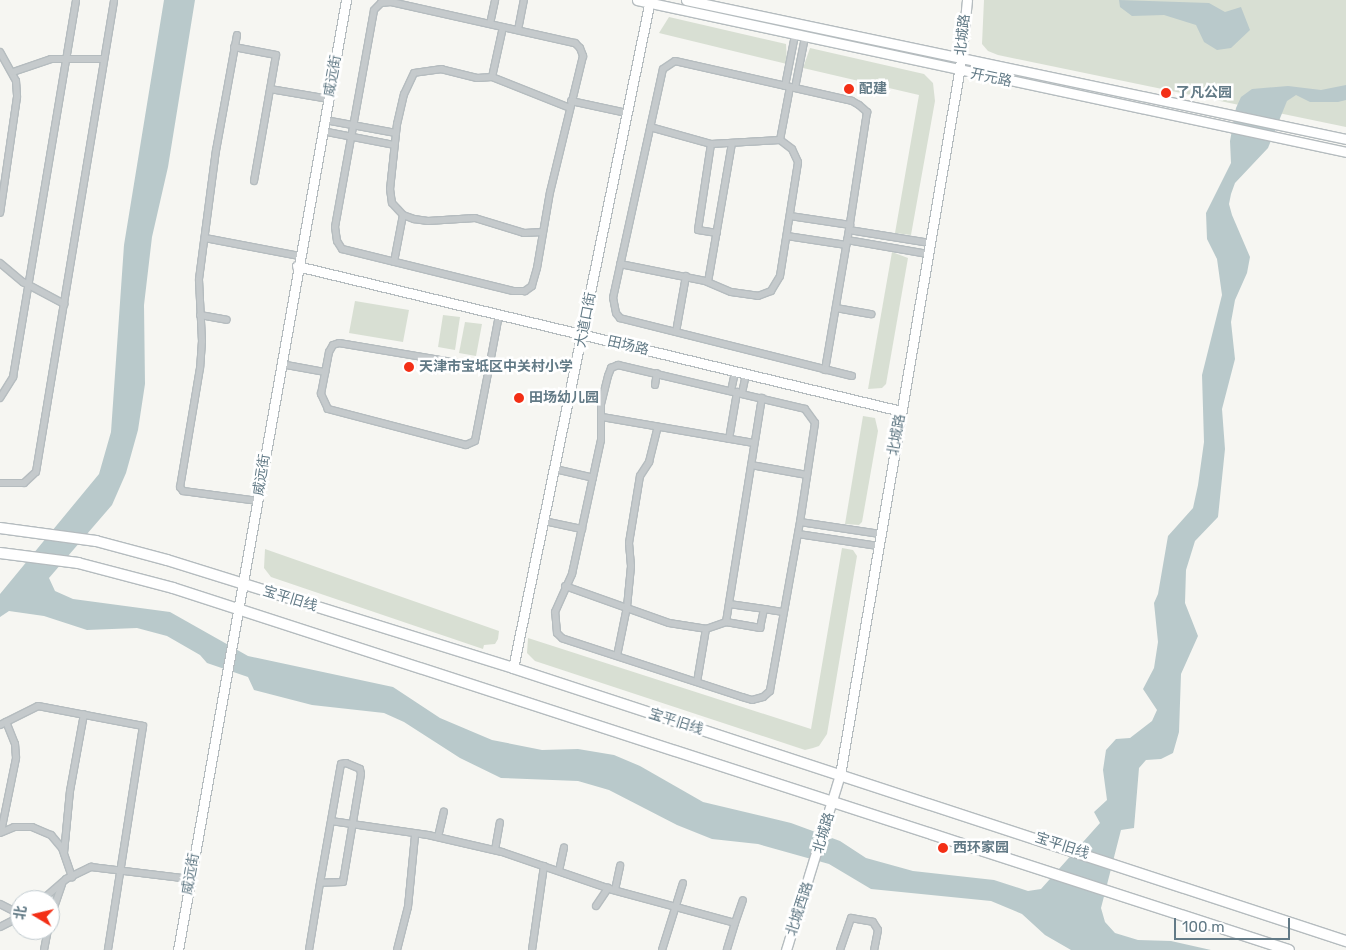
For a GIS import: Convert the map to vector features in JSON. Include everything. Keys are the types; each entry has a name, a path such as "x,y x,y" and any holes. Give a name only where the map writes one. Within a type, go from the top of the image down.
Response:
{"main road":[{"name":"宝平旧线","path":"0,528 46,532 96,541 244,585 512,668 1056,844 1346,941"},
{"name":"宝平旧线","path":"0,553 29,555 135,577 834,801 1289,950"}],"street":[{"path":"0,398 12,377 68,58 76,0"},
{"path":"0,483 24,483 36,472 114,0"},
{"name":"威远街","path":"178,950 244,585 297,266 346,0"},
{"path":"490,24 496,0"},
{"path":"518,30 524,0"},
{"name":"开元路","path":"637,0 650,1 959,71 1346,152"},
{"name":"开元路","path":"686,0 961,60 1346,139"},
{"name":"北城路","path":"814,867 840,775 961,60 967,0"},
{"name":"大道口街","path":"512,668 583,335 650,1"},
{"path":"391,2 490,24 575,43 580,48 583,56 570,105 542,232 538,268 532,286 525,291 514,291 342,249 337,240 335,227 374,10 381,3 391,2"},
{"path":"492,77 503,27"},
{"path":"237,35 216,150 199,280 202,341 200,368 180,487 183,491 258,501"},
{"path":"780,140 790,87 795,35"},
{"path":"790,87 805,37"},
{"path":"234,47 276,55 254,181"},
{"path":"0,52 12,72 17,97 0,213"},
{"path":"12,72 51,59 104,59"},
{"path":"825,370 867,112 852,101 676,61 663,69 613,298 616,313 620,318 825,370 852,376"},
{"path":"542,232 524,233 475,218 428,221 404,215 392,203 390,189 396,133 404,94 414,73 442,69 478,78 492,77 570,105 627,114"},
{"path":"270,89 329,99"},
{"path":"325,120 396,133"},
{"path":"620,264 686,276 708,282 731,292 758,296 771,290 780,276 798,162 792,149 780,140 711,144 650,127"},
{"path":"322,131 394,146"},
{"path":"708,282 732,143"},
{"path":"711,144 698,230 716,233"},
{"path":"394,262 404,215"},
{"path":"790,216 930,243"},
{"path":"787,236 928,254"},
{"path":"205,238 299,256"},
{"path":"0,263 29,285 64,304"},
{"name":"田场路","path":"297,266 901,411"},
{"path":"676,332 686,276"},
{"path":"836,308 871,314"},
{"path":"200,315 228,320"},
{"path":"489,368 339,343 333,345 328,352 321,394 328,409 466,445 475,441 489,368 499,315"},
{"path":"281,364 325,372"},
{"path":"626,365 737,392 805,409 812,416 815,423 798,534 770,692 752,700 562,638 558,632 555,612 572,574 601,440 601,404 611,368 626,365"},
{"path":"729,439 737,392 735,372"},
{"path":"655,385 657,373"},
{"path":"737,392 746,374"},
{"path":"726,622 762,398"},
{"path":"602,417 754,443"},
{"path":"617,656 627,607 631,566 629,543 638,486 658,427"},
{"path":"751,465 807,475"},
{"path":"555,469 593,478"},
{"path":"544,521 582,529"},
{"path":"800,522 880,534"},
{"path":"798,534 878,546"},
{"path":"565,586 669,623 706,628 726,622 760,628 766,609"},
{"path":"729,604 784,612"},
{"path":"697,682 706,628"},
{"path":"72,876 64,853 51,835 32,826 1,832 16,758 15,744 3,723 38,706 144,726 108,950"},
{"path":"64,853 70,791 84,714"},
{"path":"309,950 320,883 341,764 346,763 360,769 361,774 343,882 320,883"},
{"path":"438,837 444,812"},
{"path":"331,821 438,837 495,850 608,888 735,923"},
{"path":"495,850 500,822"},
{"path":"397,950 408,907 415,835"},
{"path":"559,871 564,848"},
{"path":"532,950 544,866"},
{"path":"615,890 620,866"},
{"path":"54,890 72,876 91,867 121,869 190,879"},
{"name":"北城西路","path":"786,950 814,867"},
{"path":"60,891 63,882"},
{"path":"662,950 682,883"},
{"path":"596,906 608,888"},
{"path":"727,950 742,900"},
{"path":"840,950 851,918 873,922 878,930 874,950"}],"shaded area":[{"path":"164,0 195,0 168,167 152,237 144,305 145,384 138,430 126,473 112,505 49,578 55,591 73,599 170,612 248,656 393,687 440,718 492,740 542,750 578,749 614,755 640,766 703,802 791,823 840,841 866,858 913,871 994,880 1028,891 1041,889 1100,823 1094,812 1107,800 1103,770 1106,750 1116,739 1130,738 1152,721 1157,710 1143,689 1154,668 1158,642 1154,603 1158,594 1168,536 1193,508 1198,485 1204,442 1202,375 1222,295 1217,259 1207,239 1206,213 1231,163 1230,141 1236,108 1241,97 1252,89 1288,86 1321,90 1346,85 1346,100 1338,102 1310,102 1296,95 1287,101 1268,148 1235,183 1231,194 1229,204 1232,215 1250,257 1247,273 1235,300 1231,322 1235,359 1222,409 1225,449 1218,517 1195,541 1186,570 1185,603 1198,636 1181,674 1179,732 1173,753 1161,759 1146,760 1139,768 1134,828 1121,830 1101,908 1105,922 1115,933 1138,940 1171,941 1211,950 1071,950 1045,935 1022,914 991,901 871,889 829,864 758,844 712,839 677,825 609,790 578,781 501,778 460,758 404,722 384,713 312,705 254,690 248,677 207,663 200,655 167,636 137,628 87,630 44,616 9,611 0,617 0,594 99,474 111,432 124,245"},
{"path":"984,0 1346,0 1346,127 998,55 988,51 982,44"},
{"path":"1119,0 1209,3 1225,12 1241,7 1250,30 1231,48 1217,50 1204,42 1196,25 1164,15 1132,16 1120,7"},
{"path":"669,17 786,44 787,64 659,33"},
{"path":"810,48 924,74 933,83 935,101 911,235 895,233 919,95 803,68"},
{"path":"892,252 908,258 886,384 882,388 868,389"},
{"path":"355,301 409,310 403,342 349,333"},
{"path":"443,315 460,317 455,350 438,347"},
{"path":"465,322 482,324 476,356 459,353"},
{"path":"863,416 875,418 878,431 862,522 859,525 845,524"},
{"path":"842,548 853,550 857,556 827,734 819,746 813,748 805,750 535,661 527,653 528,638 811,729"},
{"path":"265,549 499,631 498,639 495,644 484,645 483,649 271,577 264,568"}],"place":[{"name":"配建","path":"849,89"},
{"name":"了凡公园","path":"1166,93"},
{"name":"天津市宝坻区中关村小学","path":"409,367"},
{"name":"田场幼儿园","path":"519,398"},
{"name":"西环家园","path":"943,848"}]}
